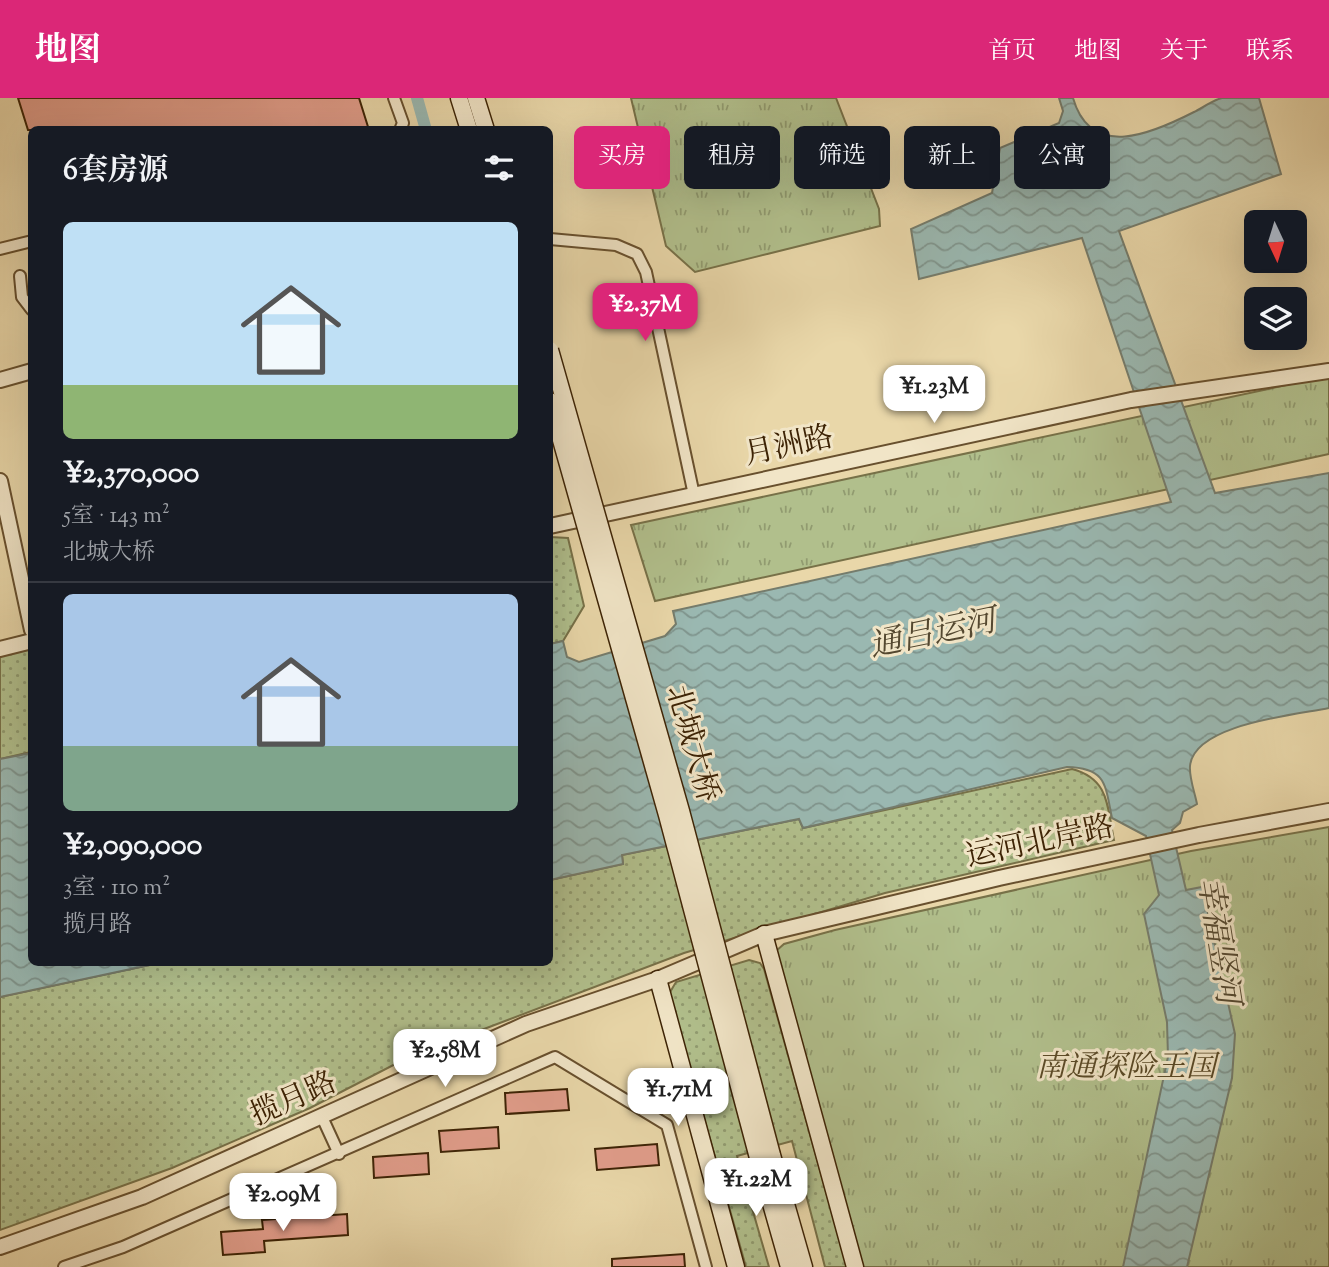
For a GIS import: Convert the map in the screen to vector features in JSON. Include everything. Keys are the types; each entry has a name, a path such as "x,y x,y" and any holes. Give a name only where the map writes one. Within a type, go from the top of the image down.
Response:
{"main road":[{"path":"459,98 468,126"},
{"path":"476,98 484,126"},
{"name":"北城大桥","path":"553,361 681,811 765,1156"},
{"name":"北城大桥","path":"553,412 765,1156"},
{"path":"764,934 855,1267"},
{"path":"657,979 736,1267"},
{"path":"765,1156 789,1267"},
{"path":"765,1156 804,1267"}],"street":[{"path":"394,98 402,126"},
{"path":"553,239 616,246 637,254 646,272 694,495"},
{"path":"0,249 28,242"},
{"path":"20,276 22,297 28,305"},
{"path":"0,380 28,372"},
{"name":"月洲路","path":"553,525 1131,400 1329,372"},
{"path":"0,481 28,612"},
{"path":"0,649 28,642"},
{"name":"运河北岸路","path":"764,934 882,904 1199,835 1329,811"},
{"name":"揽月路","path":"0,1247 142,1197 526,1024 657,979 764,934"},
{"path":"64,1267 123,1247 555,1057 667,1125 706,1267"},
{"path":"321,1117 339,1154"}],"green space":[{"path":"631,98 836,98 847,126 794,126 794,189 871,189 879,209 880,226 695,272 666,246 653,189 670,189 670,126 638,126"},
{"path":"1329,376 1329,454 655,601 631,525"},
{"path":"553,537 568,538 584,606 563,641 553,643"},
{"path":"28,642 28,753 0,759 0,649"},
{"path":"1072,769 1094,780 1100,787 1108,806 1114,840 885,893 684,953 405,1059 310,1108 172,1168 0,1230 0,997 145,966 553,966 553,879 623,864 622,855 799,819 803,828"},
{"name":"南通探险王国","path":"1329,827 1329,1267 860,1267 776,951 784,944 835,930 1191,851"},
{"path":"749,960 760,963 764,969 847,1267 825,1267 792,1141 737,1156 769,1267 746,1267 669,994 676,982"}],"water":[{"path":"1059,98 1073,98 1082,118 1090,126 1052,126 1059,123 1063,111"},
{"name":"通吕运河","path":"1222,98 1259,98 1281,174 1119,231 1215,493 1329,473 1329,708 1248,724 1209,740 1196,752 1190,766 1197,804 1183,812 1180,823 1172,830 1186,890 1202,887 1235,1034 1232,1078 1187,1267 1123,1267 1168,1057 1167,1022 1144,914 1159,895 1146,836 1112,818 1105,788 1097,775 1080,768 1067,767 803,828 799,819 622,855 623,864 553,879 553,643 563,641 567,657 579,662 665,636 676,624 673,611 1171,502 1082,238 919,279 911,229 992,193 993,189 1000,189 1000,148 1014,142 1014,189 1110,189 1110,136 1125,136 1160,128"},
{"path":"28,754 28,966 145,966 0,997 0,759"}],"building":[{"path":"18,98 359,98 368,126 28,126 28,130"},
{"path":"567,1089 569,1110 506,1114 505,1093"},
{"path":"498,1127 499,1148 441,1152 439,1131"},
{"path":"657,1144 659,1165 597,1170 595,1149"},
{"path":"428,1153 429,1174 374,1178 373,1157"},
{"path":"347,1214 348,1235 264,1241 265,1252 223,1255 221,1232 263,1229 262,1220"},
{"path":"684,1254 685,1267 612,1267 612,1259"}],"waterway":[{"path":"417,98 425,126"}],"water label":[{"name":"幸福竖河","path":"1217,941"}]}
